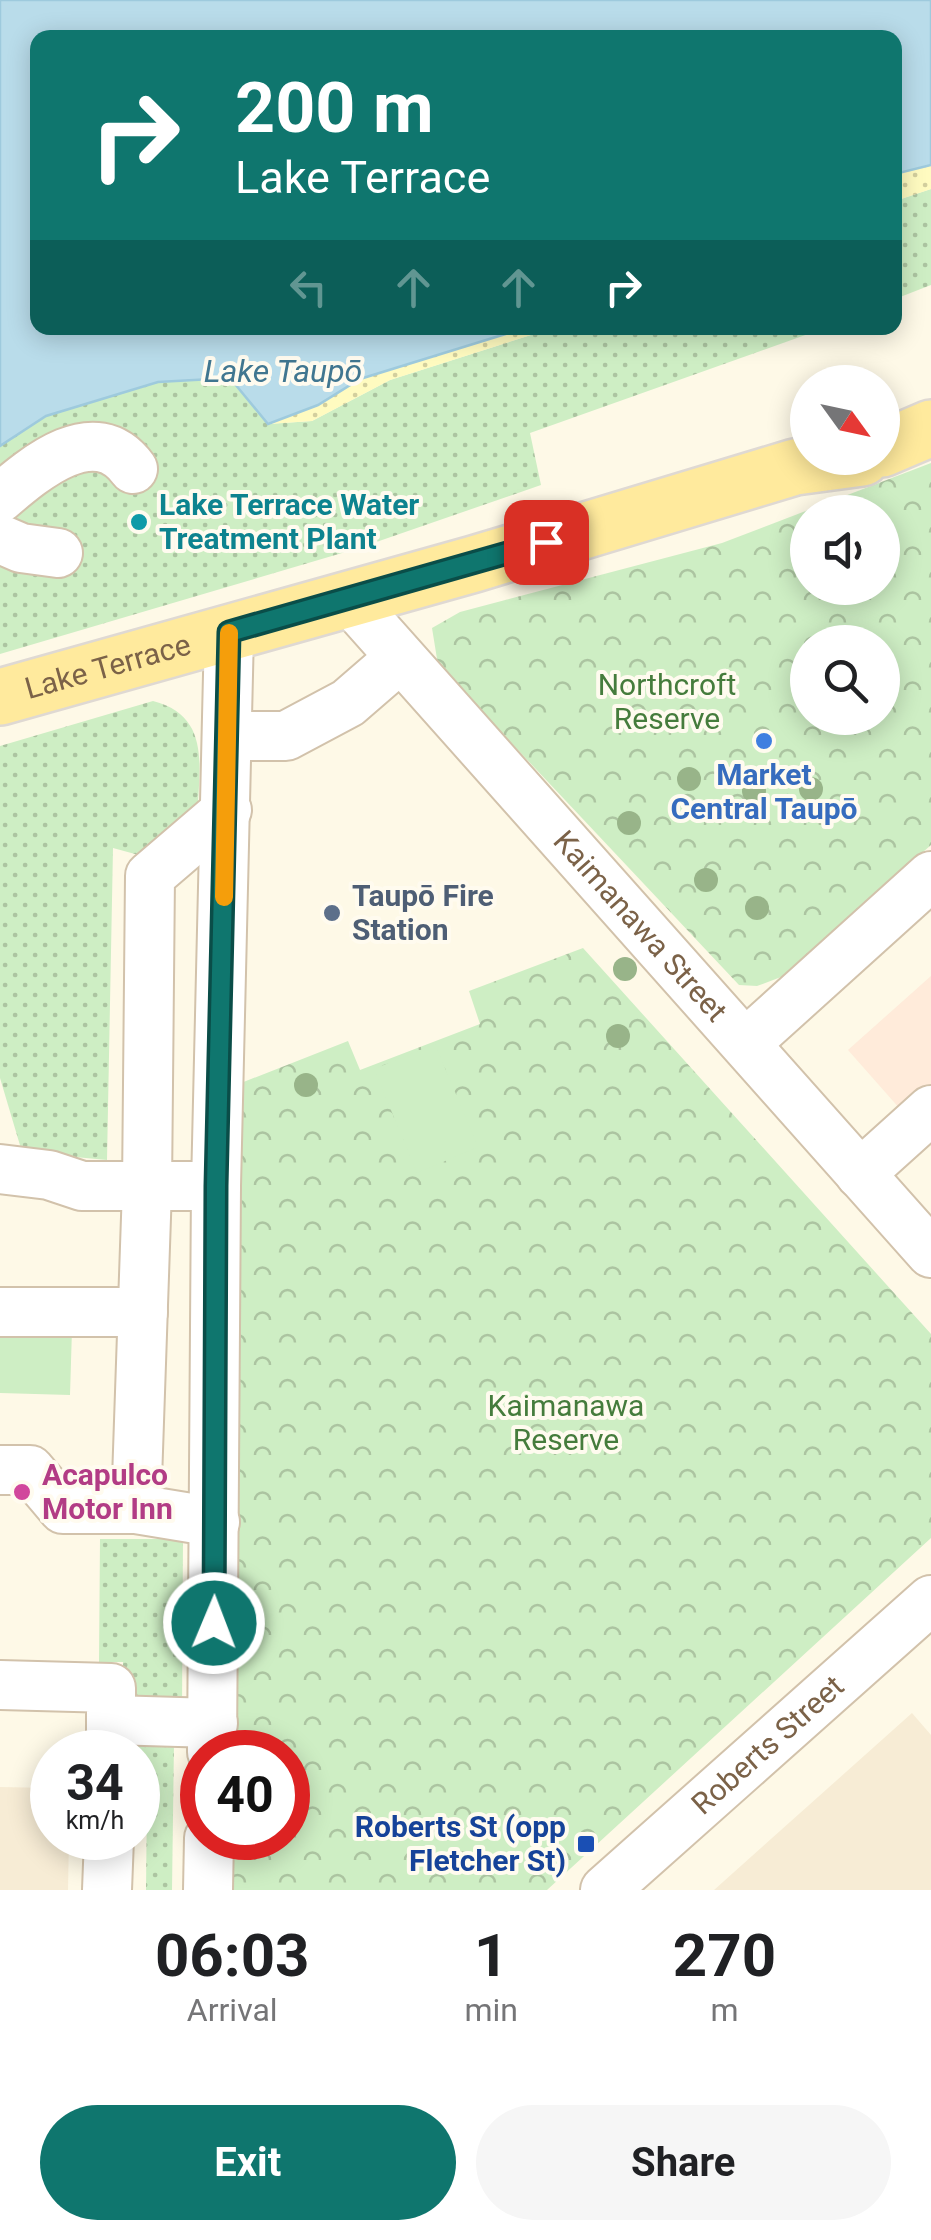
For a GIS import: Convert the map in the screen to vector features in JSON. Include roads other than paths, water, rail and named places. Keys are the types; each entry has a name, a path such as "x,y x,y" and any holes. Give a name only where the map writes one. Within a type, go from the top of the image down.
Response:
{"main road":[{"path":"900,412 931,399"},
{"path":"900,441 931,428"},
{"name":"Lake Terrace","path":"0,697 349,599 790,466"}],"street":[{"path":"0,498 49,461 80,447 110,449 133,469"},
{"path":"0,539 21,548 58,552"},
{"name":"Kaimanawa Street","path":"349,599 931,1253"},
{"path":"213,1730 216,1186 229,632"},
{"path":"228,736 286,736 348,704 400,658"},
{"path":"136,1510 147,1188 150,876 227,810"},
{"path":"746,1043 931,876"},
{"path":"860,1174 931,1110"},
{"path":"0,1170 49,1175 82,1186 216,1186"},
{"path":"0,1312 143,1312"},
{"path":"0,1470 30,1470 63,1509 136,1510 216,1522"},
{"name":"Roberts Street","path":"612,1888 931,1600"},
{"path":"0,1685 111,1688 111,1730"},
{"path":"108,1890 109,1860"},
{"path":"208,1890 209,1860"}],"water":[{"name":"Lake Taupō","path":"0,0 931,0 931,165 902,172 902,30 30,30 30,335 502,335 360,379 318,405 268,424 230,378 158,382 46,416 0,446"}],"place":[{"name":"Lake Terrace Water Treatment Plant","path":"139,522"},
{"name":"Market Central Taupō","path":"764,741"},
{"name":"Taupō Fire Station","path":"332,913"},
{"name":"Acapulco Motor Inn","path":"22,1492"},
{"name":"Roberts St (opp Fletcher St)","path":"586,1844"}],"park label":[{"name":"Northcroft Reserve","path":"667,702"},
{"name":"Kaimanawa Reserve","path":"566,1423"}]}
